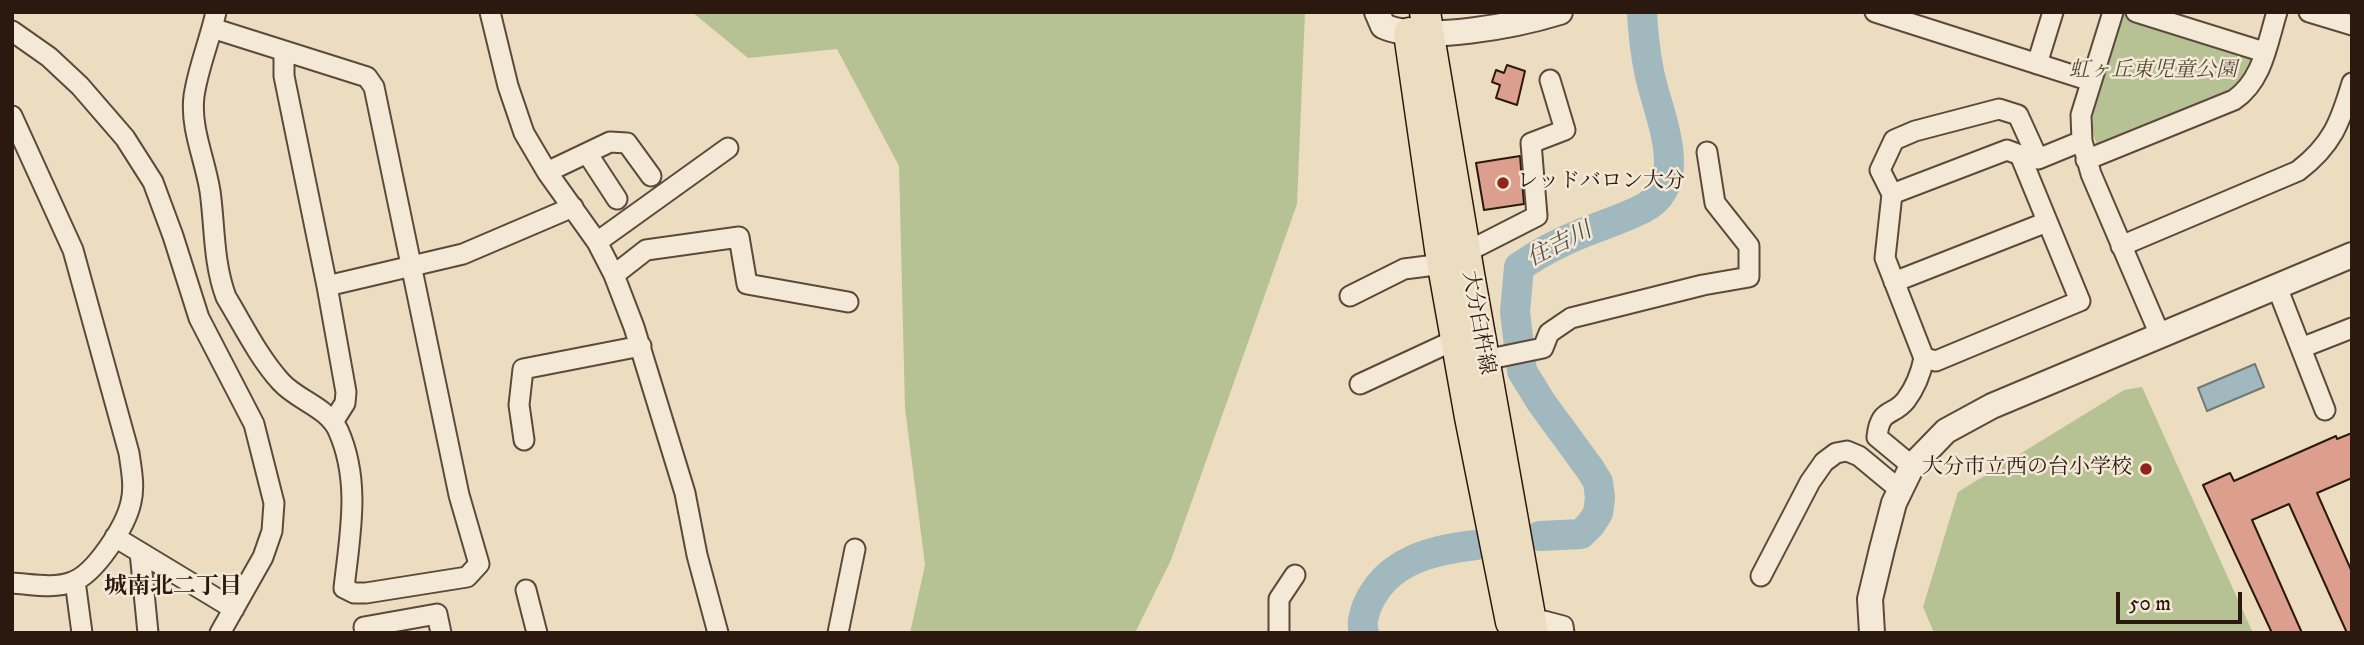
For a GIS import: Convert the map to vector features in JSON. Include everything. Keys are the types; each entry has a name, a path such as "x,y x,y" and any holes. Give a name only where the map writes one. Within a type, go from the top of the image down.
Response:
{"main road":[{"name":"大分臼杵線","path":"1417,23 1454,258 1477,355 1522,629"}],"street":[{"path":"490,12 516,112 530,145 597,242 614,275 641,346 685,493 697,555 718,633"},
{"path":"1377,12 1383,26 1516,18 1560,12"},
{"path":"1875,12 2091,81"},
{"path":"2037,64 2053,12"},
{"path":"2113,12 2081,115 2084,150 2121,246 2160,335"},
{"path":"2136,12 2264,52"},
{"path":"1912,466 1877,437 1878,424 1888,412 1905,402 1922,372 1924,358 1885,258 1892,194 1881,170 1894,140 1915,131 1999,109 2018,115 2038,159 2084,150 2234,100 2247,91 2257,78 2277,12"},
{"path":"2309,12 2352,25"},
{"path":"212,18 284,51 368,78 374,87 459,495 479,564 467,577 366,593 354,593 344,588 353,483 340,436 333,422 280,381 222,287 212,230 210,192 192,118 194,94 212,18"},
{"path":"12,31 49,57 80,86 125,138 148,172 166,215 202,326 254,424 274,503 269,546 220,633"},
{"path":"284,51 284,76 327,286 346,399 333,422"},
{"path":"1350,296 1404,269 1454,258 1537,216 1531,143 1565,130 1550,79"},
{"path":"2121,246 2298,171 2316,158 2332,138 2352,83"},
{"path":"12,116 73,250 129,453 132,476 131,501 115,537 100,559 75,581 54,585 12,583"},
{"path":"547,172 610,142 627,143 651,176"},
{"path":"597,242 728,148"},
{"path":"1892,194 2007,149 2020,155 2080,301 1936,361 1924,358"},
{"path":"1360,384 1477,355 1533,351 1543,348 1549,333 1571,318 1703,285 1749,278 1749,246 1715,203 1707,152"},
{"path":"587,153 617,199"},
{"path":"327,286 412,267 492,243 573,207"},
{"path":"1894,282 2047,222"},
{"path":"614,275 646,250 739,237 747,284 848,302"},
{"path":"1871,633 1870,599 1900,490 1912,466 1946,431 1974,414 2352,255"},
{"path":"2277,287 2325,410"},
{"path":"2301,348 2352,328"},
{"path":"524,440 519,404 523,369 641,346"},
{"path":"1761,576 1810,482 1824,462 1836,453 1847,452 1859,456 1900,490"},
{"path":"115,537 234,609"},
{"path":"838,633 855,549"},
{"path":"140,552 148,633"},
{"path":"1279,633 1279,599 1295,575"},
{"path":"75,581 82,633"},
{"path":"526,590 537,633"},
{"path":"365,633 364,627 437,614 441,633"},
{"path":"1522,629 1544,621 1563,626 1564,633"}],"green space":[{"path":"692,12 1305,12 1297,204 1171,560 1135,633 910,633 925,565 905,408 899,166 837,49 748,58"},
{"name":"虹ヶ丘東児童公園","path":"2123,14 2255,57 2241,82 2233,88 2099,147 2094,134 2095,100"},
{"path":"2142,387 2253,633 1934,633 1923,607 1958,492 2124,390"}],"water":[{"path":"2255,364 2264,387 2207,411 2198,388"}],"building":[{"path":"1507,65 1525,71 1517,105 1496,98 1500,85 1492,82 1496,70 1504,73"},
{"name":"レッドバロン大分","path":"1520,156 1524,204 1484,210 1476,163"},
{"path":"2352,433 2352,478 2317,493 2352,572 2352,633 2347,633 2289,504 2252,520 2302,633 2272,633 2203,485 2230,473 2234,481 2336,436 2337,439"}],"waterway":[{"name":"住吉川","path":"1540,536 1581,534 1598,513 1600,498 1598,482 1522,371 1515,312 1519,267 1568,239 1644,208 1659,196 1666,181 1668,144 1649,71 1642,12"},
{"name":"住吉川","path":"1364,633 1363,622 1367,606 1375,591 1398,568 1443,550 1476,545"}],"place":[{"name":"レッドバロン大分","path":"1503,183"},
{"name":"大分市立西の台小学校","path":"2146,469"}],"district":[{"name":"城南北二丁目","path":"173,588"}]}
